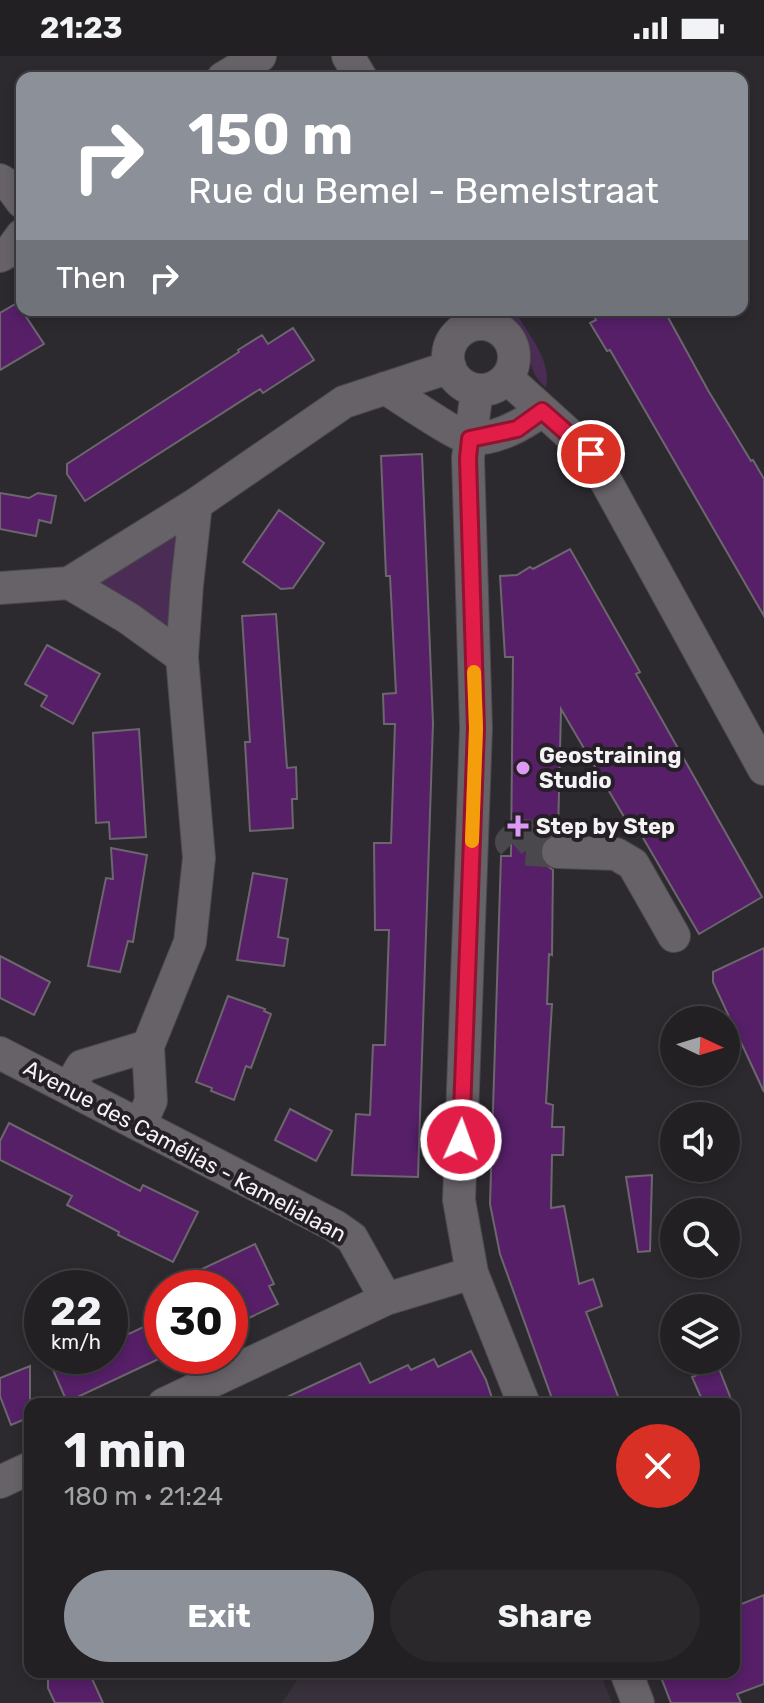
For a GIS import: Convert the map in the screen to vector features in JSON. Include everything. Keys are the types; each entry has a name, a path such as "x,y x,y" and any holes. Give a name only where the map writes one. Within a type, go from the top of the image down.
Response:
{"street":[{"path":"233,72 260,56"},
{"path":"0,256 16,243"},
{"path":"0,588 69,583 196,504 344,402 385,388 453,338 486,318 501,331 513,348 512,369 507,378 499,386 477,390 460,383 453,338"},
{"path":"507,378 591,454 764,769"},
{"path":"385,388 448,429 470,439 517,429 542,411"},
{"path":"477,390 468,458 476,728 459,1200 472,1273 522,1398"},
{"path":"140,1125 151,1101 148,1046 190,942 199,858 182,657 196,504"},
{"path":"69,583 128,618 182,657"},
{"path":"616,840 558,844 616,854 633,864 674,936"},
{"path":"69,1088 82,1066 148,1046"},
{"name":"Avenue des Camélias - Kamelialaan","path":"0,1053 344,1232 352,1238 386,1299"},
{"path":"177,1398 386,1299 472,1273"},
{"path":"0,1482 24,1471"},
{"path":"628,1678 638,1703"}],"shaded area":[{"path":"504,316 518,316 542,357 546,367 546,388 534,373 524,338"},
{"path":"165,532 181,535 168,630 100,589 98,580"},
{"path":"298,1678 602,1678 612,1703 282,1703"}],"building":[{"path":"16,304 16,316 26,316 44,344 0,370 0,313"},
{"path":"594,316 667,316 709,392 764,479 764,616 610,350 607,351 590,323 596,320"},
{"path":"293,328 314,360 263,393 260,389 85,501 67,474 67,464 262,335 268,344"},
{"path":"422,454 433,723 418,1177 352,1175 356,1114 370,1115 373,1045 385,1045 389,930 375,930 374,843 391,843 395,724 384,724 383,694 396,693 390,576 386,576 381,456"},
{"path":"0,493 29,498 38,493 56,496 51,523 39,520 36,536 0,529"},
{"path":"279,510 324,543 293,588 281,589 243,562"},
{"path":"570,549 640,672 636,674 762,897 699,934 635,824 630,827 561,709 558,833 542,841 539,852 542,862 553,870 552,955 549,954 547,1004 552,1004 546,1103 553,1105 552,1127 564,1127 563,1155 552,1155 551,1208 564,1206 579,1284 593,1279 602,1306 586,1312 619,1398 552,1398 500,1254 490,1204 501,856 511,856 513,657 505,657 500,576 517,575 530,567 533,569"},
{"path":"276,614 287,768 296,767 297,799 292,799 293,828 250,831 245,742 250,742 242,616"},
{"path":"47,645 100,674 73,724 41,706 47,696 25,684"},
{"path":"139,729 146,837 110,839 109,822 96,823 93,733"},
{"path":"111,848 147,855 133,942 128,941 120,972 88,966 106,878 113,879"},
{"path":"253,873 287,879 278,937 288,939 284,966 237,960"},
{"path":"764,948 764,1092 740,1040 740,1006 724,1006 713,982 713,972"},
{"path":"0,956 50,982 34,1015 0,998"},
{"path":"228,996 271,1014 251,1068 246,1066 234,1100 196,1082"},
{"path":"290,1109 332,1131 316,1161 275,1140"},
{"path":"9,1123 140,1191 143,1185 198,1212 173,1262 67,1205 72,1196 0,1160 0,1141"},
{"path":"652,1175 650,1251 638,1252 626,1177"},
{"path":"255,1244 274,1284 269,1286 278,1304 248,1318 248,1270 200,1270"},
{"path":"144,1327 144,1366 128,1373 128,1332"},
{"path":"471,1351 492,1398 285,1398 360,1363 370,1383 408,1365 411,1370 434,1359 438,1367"},
{"path":"24,1368 24,1374 30,1374 30,1398 24,1398 24,1420 11,1425 0,1396 0,1378"},
{"path":"55,1374 127,1374 76,1398 65,1398"},
{"path":"721,1374 731,1398 701,1398 692,1377"},
{"path":"764,1595 764,1684 737,1694 741,1703 671,1703 661,1678 740,1678 740,1605"},
{"path":"48,1678 92,1678 103,1703 55,1703 48,1688"}],"tunnel":[{"path":"558,837 519,835 511,842 518,849 558,852"}],"slow traffic":[{"path":"472,841 476,728 474,672"}],"place":[{"name":"Geostraining Studio","path":"523,768"},
{"name":"Step by Step","path":"518,826"}],"route":[{"path":"461,1140 476,728 470,439 517,429 542,411 591,454"}]}
